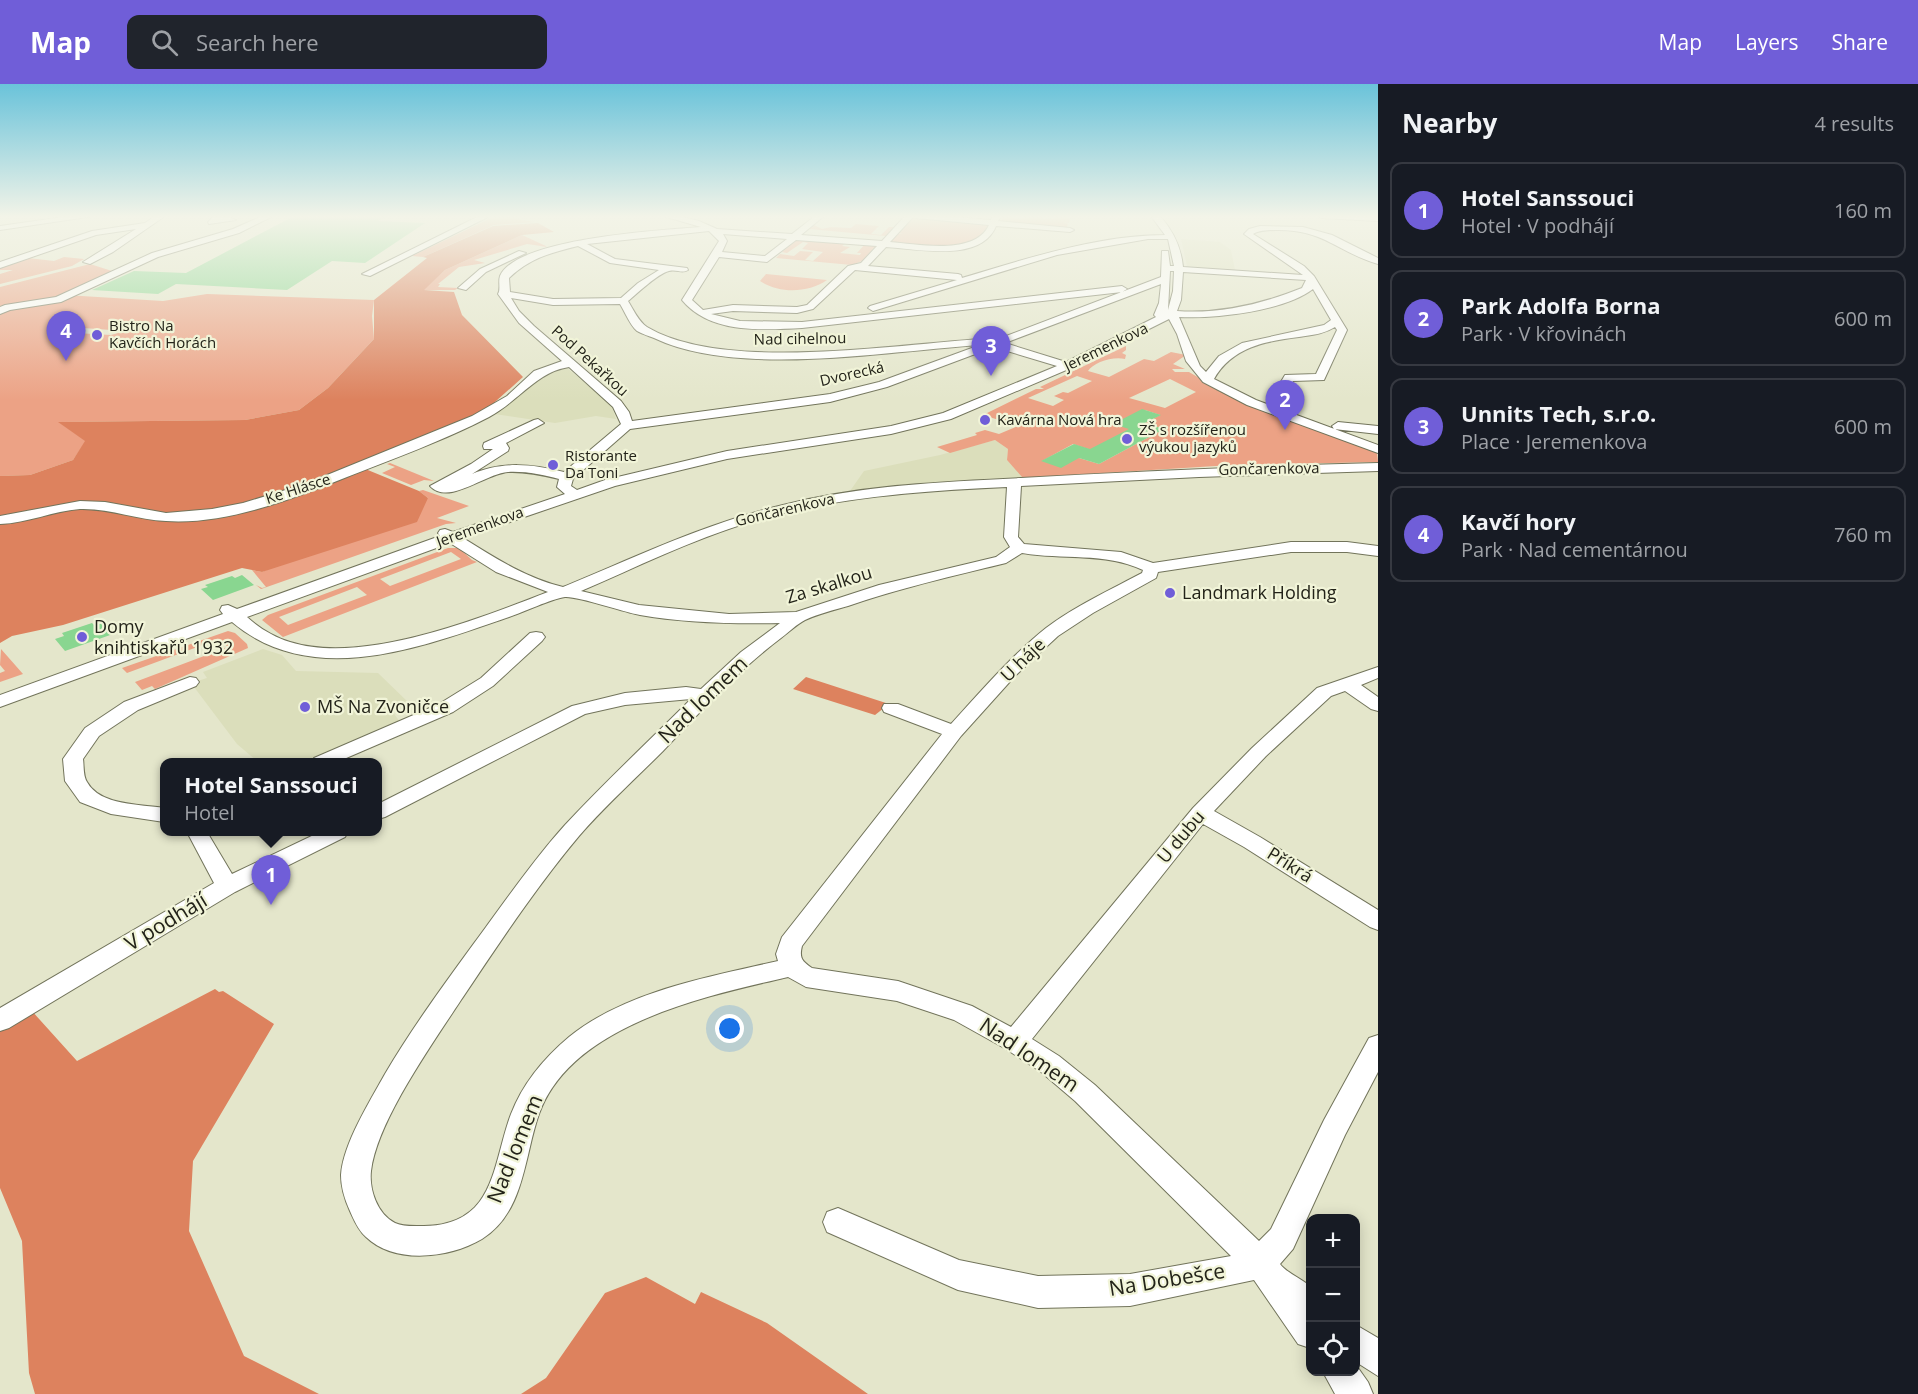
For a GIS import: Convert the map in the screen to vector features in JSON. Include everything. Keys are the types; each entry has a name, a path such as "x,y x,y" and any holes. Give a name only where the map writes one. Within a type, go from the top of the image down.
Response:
{"street":[{"path":"0,311 8,307 58,300 107,277"},
{"path":"463,288 473,277"},
{"path":"504,277 503,294 558,303 623,301 640,285 653,277"},
{"path":"700,277 687,296 688,303 699,313 719,321 760,326 845,320 1115,289 1155,297 1177,297"},
{"path":"699,313 733,308 807,309 843,277"},
{"path":"961,277 970,278"},
{"path":"845,320 848,315 973,277"},
{"name":"Dvorecká","path":"627,425 643,425 845,395 883,386 1132,292 1157,277"},
{"name":"Jeremenkova","path":"1162,277 1155,297 1166,313"},
{"name":"Jeremenkova","path":"0,701 570,487 722,451 903,423 971,405 1175,309 1177,277"},
{"path":"1298,277 1311,278"},
{"path":"1166,313 1195,314 1261,306 1305,290 1310,286 1311,278"},
{"path":"1285,384 1288,377 1320,378 1342,330 1311,278"},
{"name":"Pod Pekařkou","path":"503,294 515,314 616,404 623,412 627,425"},
{"name":"Nad cihelnou","path":"623,301 627,311 643,331 670,342 727,353 824,355 982,342 1059,364"},
{"path":"1166,313 1180,326 1194,367 1215,386 1254,404 1378,449"},
{"path":"1207,380 1213,368 1230,352 1252,342 1317,332 1330,327 1336,320"},
{"name":"Ke Hlásce","path":"0,520 24,518 82,505 133,511 152,517 184,517 222,512 263,501 345,473 467,423 505,403 542,369 572,363"},
{"path":"1308,422 1378,430"},
{"path":"477,452 538,423"},
{"path":"499,441 503,448 487,461 437,486 450,490 479,474 506,466 570,487 627,425"},
{"name":"Gončarenkova","path":"231,613 268,641 291,649 316,654 376,652 432,638 564,591 683,540 770,511 874,492 1012,482 1178,472 1378,467"},
{"path":"1012,482 1015,489 1011,537 1019,548 1035,552 1095,554 1128,560 1151,568 1225,555 1291,547 1347,547 1378,550"},
{"name":"Za skalkou","path":"448,534 502,569 541,586 639,610 684,616 740,619 798,617 885,588 1001,560 1019,548"},
{"name":"U háje","path":"792,967 788,954 791,943 954,732 1009,672 1052,632 1087,609 1150,575 1151,568"},
{"name":"Jeremenkova","path":"0,692 231,613"},
{"name":"Nad lomem","path":"798,617 760,646 706,695 570,834 485,944 408,1058 362,1148 356,1173 358,1197 371,1223 392,1238 428,1242 453,1237 475,1227 493,1208 503,1190 513,1165 519,1134 532,1098 555,1065 592,1034 639,1011 686,992 792,967 807,977 898,991 963,1013 1015,1041 1050,1064 1085,1093 1260,1263 1306,1325"},
{"path":"330,758 446,708 487,682 536,637"},
{"name":"U dubu","path":"1015,1041 1200,813 1289,722 1324,692 1378,672"},
{"path":"160,814 111,807 87,797 75,781 73,759 92,732 131,706 190,682"},
{"path":"1346,683 1378,705"},
{"path":"382,810 579,710 625,699 687,693 706,695"},
{"path":"891,708 954,732"},
{"name":"Příkrá","path":"1200,813 1252,842 1378,921"},
{"path":"200,836 227,886"},
{"name":"V podhájí","path":"0,1021 227,886 327,836"},
{"path":"1306,1303 1260,1263 1282,1239 1334,1129 1378,1046"},
{"name":"Na Dobešce","path":"838,1222 958,1275 1038,1292 1130,1290 1242,1269 1260,1263"},
{"path":"1360,1345 1378,1359"},
{"path":"1343,1376 1356,1394"}],"shaded area":[{"path":"0,277 27,277 0,284"},
{"path":"39,277 100,277 65,295 163,301 207,294 374,300 372,316 374,339 328,388 299,410 245,420 59,422 86,441 73,460 30,475 0,476 0,287","holes":["72,324 81,325 79,327 83,328 125,331 111,335 58,332"]},
{"path":"403,277 438,277 424,290 454,292 462,315 523,377 486,410 358,466 419,491 428,498 417,522 262,572 242,568 63,625 12,636 0,643 0,476 30,475 73,460 85,441 58,422 245,420 299,410 328,388 374,339 374,300"},
{"path":"437,277 446,277 438,284 440,284 438,287 458,288 455,290 423,290"},
{"path":"763,277 827,280 811,287 794,290 776,288 760,281"},
{"path":"1126,346 1126,350 1122,353 1126,355 1125,359 1114,358 1104,361 1094,365 1088,371 1109,377 1144,359 1154,361 1171,352 1186,355 1173,364 1185,369 1172,369 1175,372 1189,372 1242,403 1377,453 1378,462 1232,465 1023,478 1007,460 1008,449 995,440 950,453 937,447 977,435 975,433 985,430 999,434 1018,426 983,415 1036,389 1044,389 1040,387","holes":["1077,376 1092,381 1068,393 1063,392 1054,396 1064,400 1053,406 1028,398","1170,379 1196,392 1165,408 1129,398","1145,410 1160,415 1145,423 1164,429 1099,464 1079,458 1042,461 1073,444 1097,452 1137,431"]},
{"path":"566,367 611,405 616,419 596,416 555,423 494,414 541,371"},
{"path":"995,440 1008,449 1007,460 1023,477 850,491 864,471 940,455"},
{"path":"390,463 434,481 424,480 411,485 382,473 395,467 387,464"},
{"path":"423,490 469,506 437,518 456,523 446,524 261,589 256,585 266,587 252,570 262,572 428,498 419,491"},
{"path":"448,548 459,548 477,562 283,637 262,620 268,615","holes":["451,552 461,559 390,586 380,579","357,587 367,595 288,625 279,617"]},
{"path":"228,631 235,633 247,644 248,648 155,689 152,686 142,690 135,682 228,647 219,639 127,673 122,668"},
{"path":"1,649 23,674 0,682 0,673 5,671 0,665"},
{"name":"MŠ Na Zvoničce","path":"263,649 282,655 296,671 378,673 409,703 392,711 400,722 314,758 253,758 237,744 191,683 207,678 203,672"},
{"path":"806,677 889,704 875,715 793,689"},
{"path":"215,989 219,992 223,991 274,1024 193,1161 189,1231 244,1356 319,1394 35,1394 29,1373 22,1241 0,1188 0,1027 31,1010 77,1061"},
{"path":"646,1277 695,1304 701,1292 767,1323 868,1394 521,1394 546,1378 605,1293"}],"building":[{"path":"120,277 307,277 287,290 176,284 158,294 92,290"},
{"name":"ZŠ s rozšířenou výukou jazyků","path":"1142,409 1161,415 1145,423 1164,429 1099,464 1079,458 1061,468 1041,461 1074,444 1090,449 1129,429 1113,424"},
{"name":"Domy knihtiskařů 1932","path":"242,575 254,585 213,600 201,589 208,587 205,585"},
{"name":"Domy knihtiskařů 1932","path":"92,623 94,625 102,623 113,634 65,651 55,639 64,636 62,633"}],"place":[{"name":"Bistro Na Kavčích Horách","path":"97,335"},
{"name":"Kavčí hory","path":"66,361"},
{"name":"Unnits Tech, s.r.o.","path":"991,376"},
{"name":"Kavárna Nová hra","path":"985,420"},
{"name":"Park Adolfa Borna","path":"1285,430"},
{"name":"ZŠ s rozšířenou výukou jazyků","path":"1127,439"},
{"name":"Ristorante Da Toni","path":"553,465"},
{"name":"Landmark Holding","path":"1170,593"},
{"name":"Domy knihtiskařů 1932","path":"82,637"},
{"name":"MŠ Na Zvoničce","path":"305,707"},
{"name":"Hotel Sanssouci","path":"271,905"}]}
